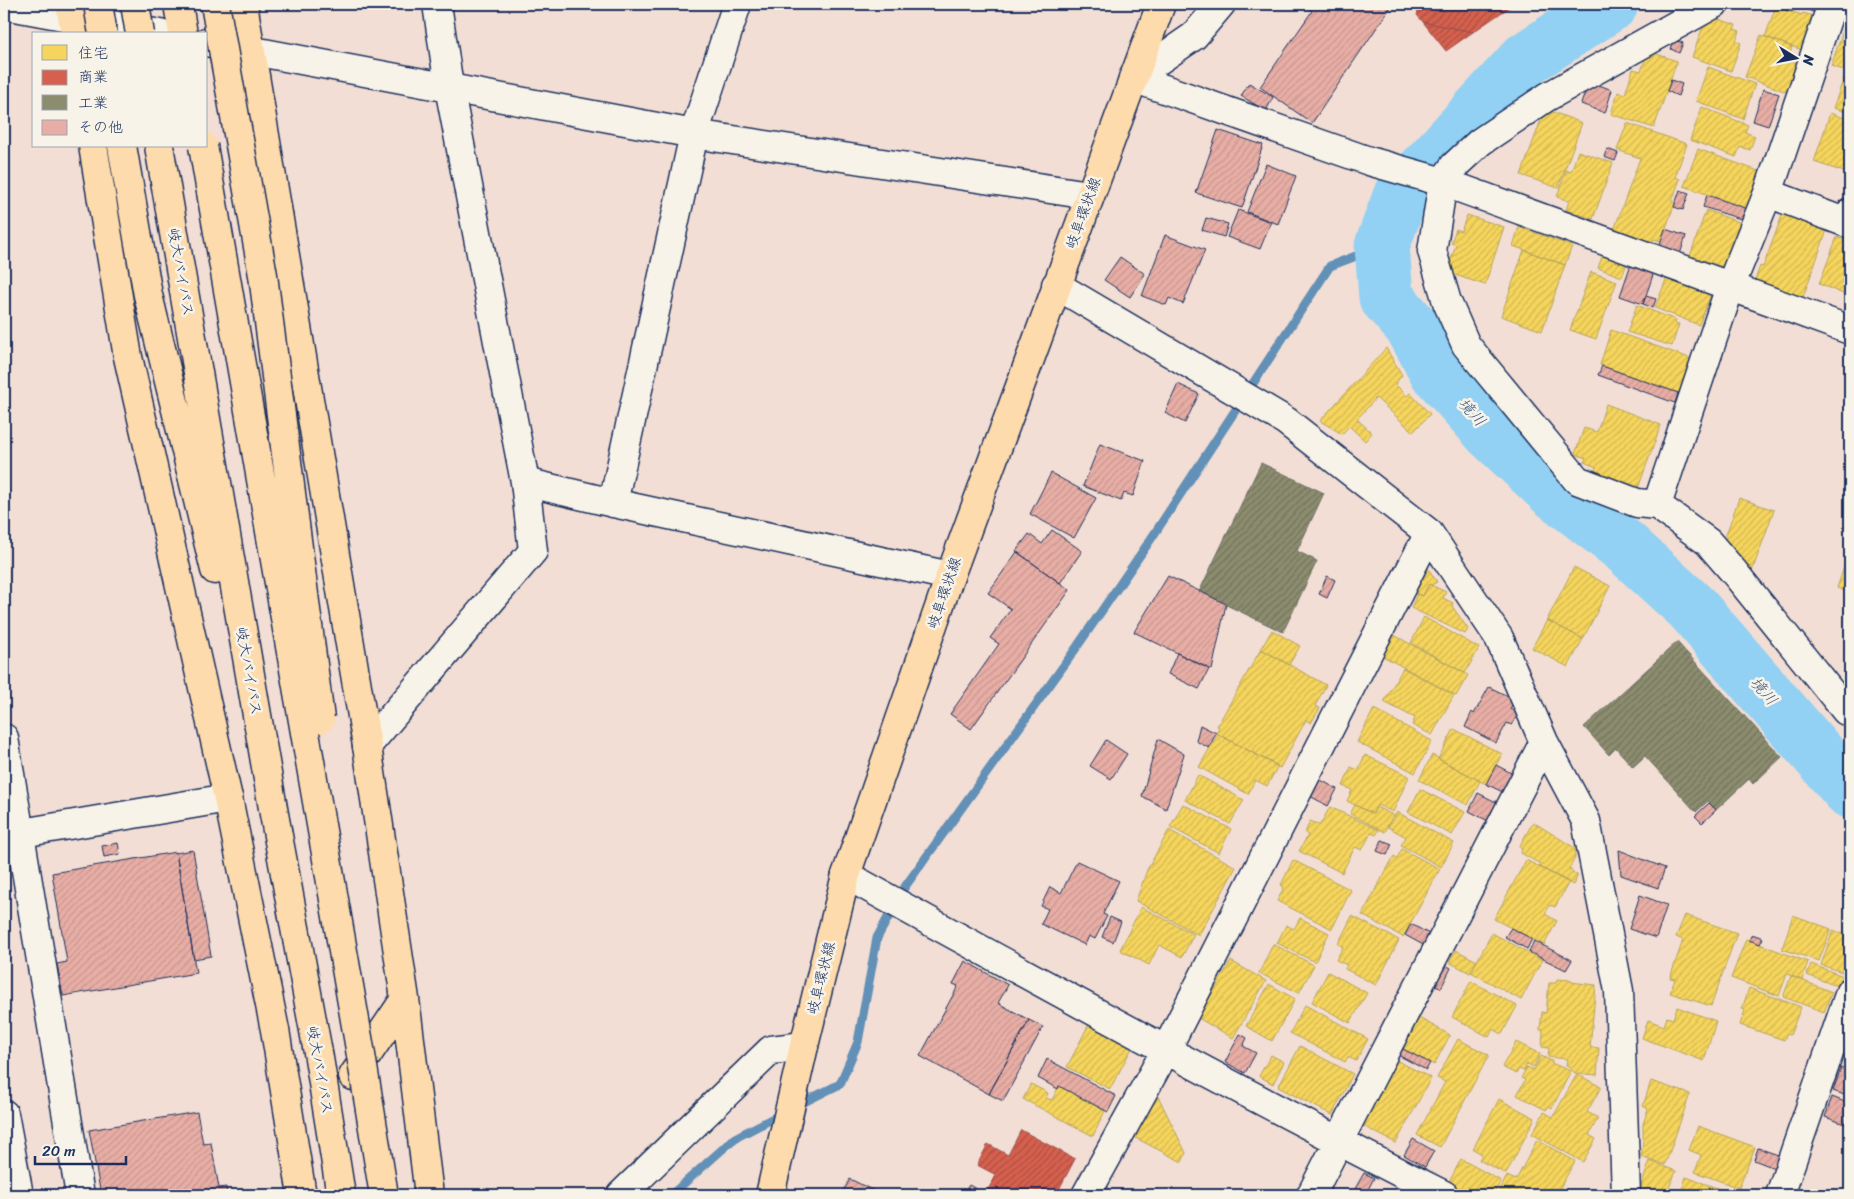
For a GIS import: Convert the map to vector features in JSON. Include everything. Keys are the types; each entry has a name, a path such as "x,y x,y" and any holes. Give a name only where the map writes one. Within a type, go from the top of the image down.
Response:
{"main road":[{"path":"98,4 103,32"},
{"path":"135,4 140,32"},
{"path":"178,4 183,32"},
{"path":"215,4 263,275 342,884 360,1049"},
{"path":"243,4 367,746 405,998 429,1195"},
{"name":"岐阜環状線","path":"770,1195 846,875 950,576 1161,4"},
{"path":"94,148 128,357 228,798 275,1030 302,1195"},
{"path":"122,148 148,295 274,814"},
{"name":"岐大バイパス","path":"159,148 274,814 319,1058 341,1195"},
{"path":"203,148 384,1195"},
{"path":"372,1195 353,1077 405,998"}],"street":[{"path":"367,746 533,551 525,482 436,4"},
{"path":"613,503 694,134 737,4"},
{"path":"1134,78 1194,36 1221,4"},
{"path":"1714,4 1547,97 1480,142 1440,182 1432,251 1447,302 1466,346 1577,480 1637,503 1657,505 1708,542 1846,711 1850,713"},
{"path":"1657,505 1730,288 1768,193 1832,4"},
{"path":"4,5 149,32"},
{"path":"208,42 694,134 1089,195"},
{"path":"1134,78 1369,160 1440,182 1850,330"},
{"path":"1768,193 1847,223 1850,213"},
{"path":"1056,285 1286,421 1429,532 1500,638 1544,742 1586,821 1619,991 1626,1195"},
{"path":"525,482 613,503 950,576"},
{"path":"1086,1195 1166,1050 1429,532"},
{"path":"4,738 12,835 80,1195"},
{"path":"1311,1195 1544,742"},
{"path":"12,835 228,798"},
{"path":"846,875 1166,1050 1339,1142 1444,1195"},
{"path":"1780,1195 1850,992"},
{"path":"621,1195 771,1050 804,1046"},
{"path":"5,1126 19,1195"}],"building: 住宅":[{"path":"1776,6 1802,15 1803,13 1817,17 1805,51 1765,37"},
{"path":"1707,15 1736,25 1734,29 1740,31 1736,41 1741,43 1731,71 1692,57"},
{"path":"1845,25 1850,27 1850,59 1846,71 1831,66"},
{"path":"1761,35 1792,47 1788,60 1797,63 1787,92 1745,77"},
{"path":"1648,51 1677,61 1654,128 1611,114 1618,92 1625,94 1633,69 1641,71"},
{"path":"1708,67 1755,84 1743,119 1696,101"},
{"path":"1845,75 1850,77 1850,113 1833,108"},
{"path":"1702,107 1748,125 1745,132 1755,136 1750,150 1740,147 1736,157 1690,140"},
{"path":"1545,109 1582,123 1558,188 1521,175"},
{"path":"1830,113 1850,120 1850,174 1814,162"},
{"path":"1627,123 1687,144 1675,177 1680,179 1672,201 1675,203 1661,241 1654,239 1651,247 1613,233 1640,158 1617,150"},
{"path":"1698,149 1761,172 1748,209 1684,186"},
{"path":"1578,151 1613,163 1593,219 1566,210 1569,201 1557,197 1566,170 1571,172"},
{"path":"1706,210 1742,223 1726,266 1723,267 1690,256"},
{"path":"1783,213 1827,230 1802,300 1754,283 1760,266 1763,267"},
{"path":"1467,215 1504,227 1485,285 1446,272 1456,245 1451,243 1456,229 1461,231"},
{"path":"1519,227 1572,246 1565,265 1513,246"},
{"path":"1837,237 1850,243 1850,289 1848,296 1819,284"},
{"path":"1524,250 1565,265 1542,331 1501,316"},
{"path":"1603,254 1627,263 1622,277 1598,268"},
{"path":"1591,272 1617,281 1596,339 1570,330"},
{"path":"1667,277 1711,294 1699,325 1655,308"},
{"path":"1637,305 1676,320 1675,323 1679,324 1672,346 1627,332"},
{"path":"1611,330 1692,359 1679,393 1600,365"},
{"path":"1386,348 1402,375 1395,384 1407,396 1410,393 1430,414 1413,432 1376,398 1357,419 1372,433 1365,441 1349,426 1342,434 1320,421"},
{"path":"1606,404 1661,425 1637,491 1594,475 1596,467 1584,462 1586,458 1575,454 1584,428 1597,432"},
{"path":"1739,498 1774,510 1750,577 1722,546"},
{"path":"1850,549 1850,593 1837,588"},
{"path":"1574,567 1610,586 1583,639 1547,620"},
{"path":"1428,568 1437,582 1429,584 1423,596 1415,594"},
{"path":"1429,584 1446,592 1443,598 1453,603 1452,606 1468,629 1465,634 1411,608 1417,594 1423,596"},
{"path":"1424,617 1479,648 1465,673 1411,643"},
{"path":"1547,620 1583,639 1568,667 1532,648"},
{"path":"1272,630 1300,646 1289,665 1261,649"},
{"path":"1392,634 1468,675 1456,696 1381,655"},
{"path":"1261,649 1326,685 1315,706 1320,708 1311,723 1306,720 1280,768 1216,733 1219,727 1217,726"},
{"path":"1403,668 1454,695 1432,735 1412,725 1415,718 1384,702"},
{"path":"1374,709 1432,741 1415,773 1357,742"},
{"path":"1454,729 1502,754 1486,784 1438,759"},
{"path":"1218,734 1278,766 1267,786 1255,780 1248,794 1199,767"},
{"path":"1365,755 1409,776 1393,812 1377,805 1373,814 1347,801 1352,790 1343,786 1351,767 1358,770"},
{"path":"1432,755 1480,781 1468,805 1419,780"},
{"path":"1198,775 1244,800 1230,824 1185,800"},
{"path":"1420,789 1465,812 1452,835 1408,812"},
{"path":"1183,804 1231,829 1219,853 1170,827"},
{"path":"1355,805 1373,814 1376,807 1393,815 1385,832 1350,814"},
{"path":"1330,807 1379,830 1376,835 1371,833 1362,850 1355,847 1342,873 1299,851 1308,835 1305,833 1310,821 1320,825"},
{"path":"1397,812 1454,843 1441,867 1401,845 1406,837 1388,827"},
{"path":"1533,822 1575,848 1575,858 1569,869 1573,871 1572,873 1578,875 1573,885 1539,867 1540,864 1521,853 1522,849 1519,847"},
{"path":"1169,830 1236,867 1199,935 1136,901 1147,870"},
{"path":"1402,849 1440,869 1403,937 1362,915 1394,856 1397,858"},
{"path":"1293,860 1351,890 1332,929 1277,901 1284,887 1281,885"},
{"path":"1526,860 1569,882 1555,907 1550,905 1545,914 1557,921 1544,945 1494,919"},
{"path":"1141,907 1194,934 1182,957 1159,945 1149,965 1120,950"},
{"path":"1685,915 1737,933 1711,1006 1670,993 1675,979 1670,978 1683,940 1676,937"},
{"path":"1793,915 1831,929 1819,961 1782,949"},
{"path":"1352,916 1399,940 1376,985 1345,969 1347,965 1336,960 1343,947 1338,944"},
{"path":"1300,918 1329,933 1315,962 1277,943 1286,925 1294,929"},
{"path":"1833,930 1850,937 1850,959 1845,973 1821,965"},
{"path":"1492,933 1542,960 1521,1000 1471,972"},
{"path":"1746,939 1808,962 1802,980 1787,974 1779,996 1731,978"},
{"path":"1273,944 1314,965 1299,993 1259,973"},
{"path":"1456,950 1477,961 1470,973 1449,962"},
{"path":"1231,961 1266,981 1233,1038 1198,1018"},
{"path":"1811,964 1846,977 1842,988 1807,975"},
{"path":"1328,972 1367,993 1350,1023 1312,1002"},
{"path":"1791,976 1832,992 1824,1012 1783,997"},
{"path":"1557,979 1596,985 1590,1047 1599,1048 1597,1075 1575,1073 1566,1065 1567,1059 1548,1057 1549,1048 1542,1047 1543,1030 1540,1030 1542,1012 1546,1013 1549,983 1556,983"},
{"path":"1471,981 1517,1006 1502,1034 1493,1029 1489,1037 1452,1017"},
{"path":"1269,984 1295,999 1272,1041 1246,1026"},
{"path":"1749,988 1801,1007 1790,1035 1787,1034 1784,1040 1740,1025 1745,1010 1742,1009"},
{"path":"1305,1005 1368,1039 1356,1061 1348,1057 1345,1062 1290,1033"},
{"path":"1677,1007 1716,1021 1704,1061 1642,1038 1648,1020 1664,1026 1667,1017 1673,1019"},
{"path":"1419,1018 1450,1035 1434,1065 1403,1049"},
{"path":"1089,1024 1133,1046 1110,1089 1067,1067"},
{"path":"1458,1039 1489,1055 1440,1147 1417,1135 1445,1082 1437,1078"},
{"path":"1516,1042 1540,1054 1534,1067 1527,1064 1524,1071 1519,1069 1516,1074 1502,1067"},
{"path":"1300,1046 1353,1074 1332,1115 1278,1087"},
{"path":"1271,1055 1284,1062 1273,1084 1259,1076"},
{"path":"1541,1056 1552,1061 1551,1063 1571,1071 1552,1108 1549,1106 1546,1110 1517,1095 1525,1080 1521,1078 1527,1067 1534,1070"},
{"path":"1396,1060 1431,1078 1396,1143 1361,1125"},
{"path":"1577,1074 1601,1087 1587,1112 1598,1118 1589,1135 1596,1139 1583,1162 1532,1134 1544,1112 1553,1117"},
{"path":"1651,1081 1690,1094 1665,1165 1641,1157 1643,1124 1648,1109 1643,1106"},
{"path":"1031,1084 1048,1093 1046,1098 1052,1100 1059,1086 1105,1111 1093,1136 1023,1099"},
{"path":"1153,1086 1186,1153 1182,1162 1128,1134"},
{"path":"1499,1099 1535,1118 1506,1174 1479,1160 1482,1154 1473,1149"},
{"path":"1698,1126 1755,1147 1739,1188 1695,1172 1701,1155 1689,1150"},
{"path":"1537,1140 1575,1161 1556,1195 1497,1195 1507,1176 1516,1180"},
{"path":"1461,1159 1501,1181 1493,1195 1469,1195 1448,1184"},
{"path":"1650,1161 1676,1171 1666,1195 1649,1195 1639,1191"},
{"path":"1686,1177 1737,1195 1680,1195"}],"building: 商業":[{"path":"1420,4 1514,4 1473,32 1423,22 1417,15"},
{"path":"1423,22 1473,32 1446,51"},
{"path":"1021,1130 1075,1159 1056,1195 985,1195 996,1175 977,1165 988,1144 1008,1155"}],"building: 工業":[{"path":"1261,463 1324,493 1297,551 1317,561 1283,632 1199,592"},
{"path":"1677,642 1782,757 1753,784 1749,779 1716,810 1708,801 1696,812 1645,756 1633,767 1616,748 1609,755 1584,727"}],"building: その他":[{"path":"1308,4 1384,4 1390,8 1312,123 1260,87 1312,11 1306,7"},
{"path":"1767,4 1795,4 1792,12"},
{"path":"1796,4 1819,4 1816,13 1796,6"},
{"path":"1674,40 1683,43 1679,53 1671,49"},
{"path":"1671,80 1682,84 1678,96 1667,91"},
{"path":"1589,81 1612,90 1605,113 1581,104"},
{"path":"1249,83 1273,97 1266,111 1241,96"},
{"path":"1763,89 1779,94 1768,126 1753,121"},
{"path":"1218,130 1263,145 1242,208 1196,193"},
{"path":"1607,149 1618,153 1615,161 1604,157"},
{"path":"1266,164 1296,176 1278,224 1247,212"},
{"path":"1680,190 1689,193 1683,210 1674,207"},
{"path":"1707,195 1748,209 1744,220 1703,207"},
{"path":"1238,210 1271,222 1260,249 1227,237"},
{"path":"1206,218 1228,224 1224,237 1202,230"},
{"path":"1665,229 1686,236 1680,254 1659,247"},
{"path":"1165,235 1205,250 1183,304 1169,298 1166,305 1142,296"},
{"path":"1120,257 1145,274 1130,297 1104,280"},
{"path":"1631,264 1654,272 1643,304 1620,296"},
{"path":"1646,296 1656,299 1653,308 1643,304"},
{"path":"1602,366 1678,393 1675,403 1598,375"},
{"path":"1178,384 1199,394 1185,423 1165,413"},
{"path":"1100,444 1145,461 1133,496 1124,493 1121,501 1083,486"},
{"path":"1051,473 1096,498 1074,538 1030,514"},
{"path":"1052,530 1082,551 1060,583 1016,551 1029,534 1042,544"},
{"path":"1017,552 1070,590 971,729 950,714 999,644 990,638 1011,609 988,593"},
{"path":"1168,576 1226,604 1212,670 1134,632"},
{"path":"1327,576 1335,580 1327,598 1319,594"},
{"path":"1177,653 1209,669 1199,689 1168,674"},
{"path":"1489,687 1512,698 1510,701 1513,703 1510,709 1518,713 1512,725 1507,723 1496,743 1465,727 1472,712 1474,714"},
{"path":"1200,725 1216,733 1209,748 1196,741"},
{"path":"1158,739 1184,754 1166,809 1142,796"},
{"path":"1106,740 1127,754 1111,779 1090,766"},
{"path":"1496,765 1515,775 1505,793 1486,784"},
{"path":"1319,779 1337,789 1328,806 1310,796"},
{"path":"1478,793 1502,805 1492,823 1469,811"},
{"path":"1709,803 1716,810 1702,823 1695,816"},
{"path":"1382,840 1392,844 1387,855 1377,851"},
{"path":"118,843 120,854 104,857 102,846"},
{"path":"193,850 211,956 194,959 176,853"},
{"path":"1619,850 1665,868 1658,888 1621,875"},
{"path":"176,852 196,973 63,996 57,964 67,962 52,873"},
{"path":"1077,861 1119,881 1103,914 1107,916 1095,939 1089,936 1085,945 1041,924 1048,909 1041,906 1050,887 1061,893"},
{"path":"1640,895 1667,905 1656,938 1629,929"},
{"path":"1110,917 1121,922 1113,942 1102,937"},
{"path":"1411,924 1431,935 1425,946 1405,935"},
{"path":"1511,928 1532,939 1527,949 1505,937"},
{"path":"1752,934 1763,938 1760,944 1749,940"},
{"path":"1534,941 1572,960 1566,970 1529,952"},
{"path":"965,961 1008,985 998,1003 1029,1020 989,1094 920,1056 958,986 953,984"},
{"path":"1442,963 1451,968 1441,988 1431,982"},
{"path":"1029,1020 1043,1027 1003,1101 989,1094"},
{"path":"1240,1034 1247,1038 1243,1046 1256,1053 1245,1073 1225,1062"},
{"path":"1399,1047 1430,1063 1426,1070 1396,1054"},
{"path":"1047,1059 1116,1096 1108,1112 1059,1086 1058,1089 1038,1078"},
{"path":"1841,1068 1850,1072 1850,1097 1833,1091"},
{"path":"1832,1097 1850,1104 1845,1124 1825,1117"},
{"path":"197,1112 203,1144 211,1143 219,1188 226,1187 227,1195 101,1195 89,1130"},
{"path":"1413,1139 1434,1151 1425,1167 1404,1155"},
{"path":"1758,1148 1781,1156 1777,1169 1754,1160"},
{"path":"1364,1173 1374,1178 1365,1195 1352,1194"},
{"path":"850,1179 882,1195 841,1195"},
{"path":"969,1185 985,1194 963,1195"}],"waterway":[{"name":"境川","path":"1611,4 1526,59 1400,197 1382,246 1386,297 1413,328 1437,372 1491,433 1553,491 1624,546 1692,608 1850,791"},
{"path":"796,1106 840,1084 858,1042 877,938 904,888 1072,654 1149,542 1330,266 1382,246"},
{"path":"671,1195 735,1138 783,1113"}]}
